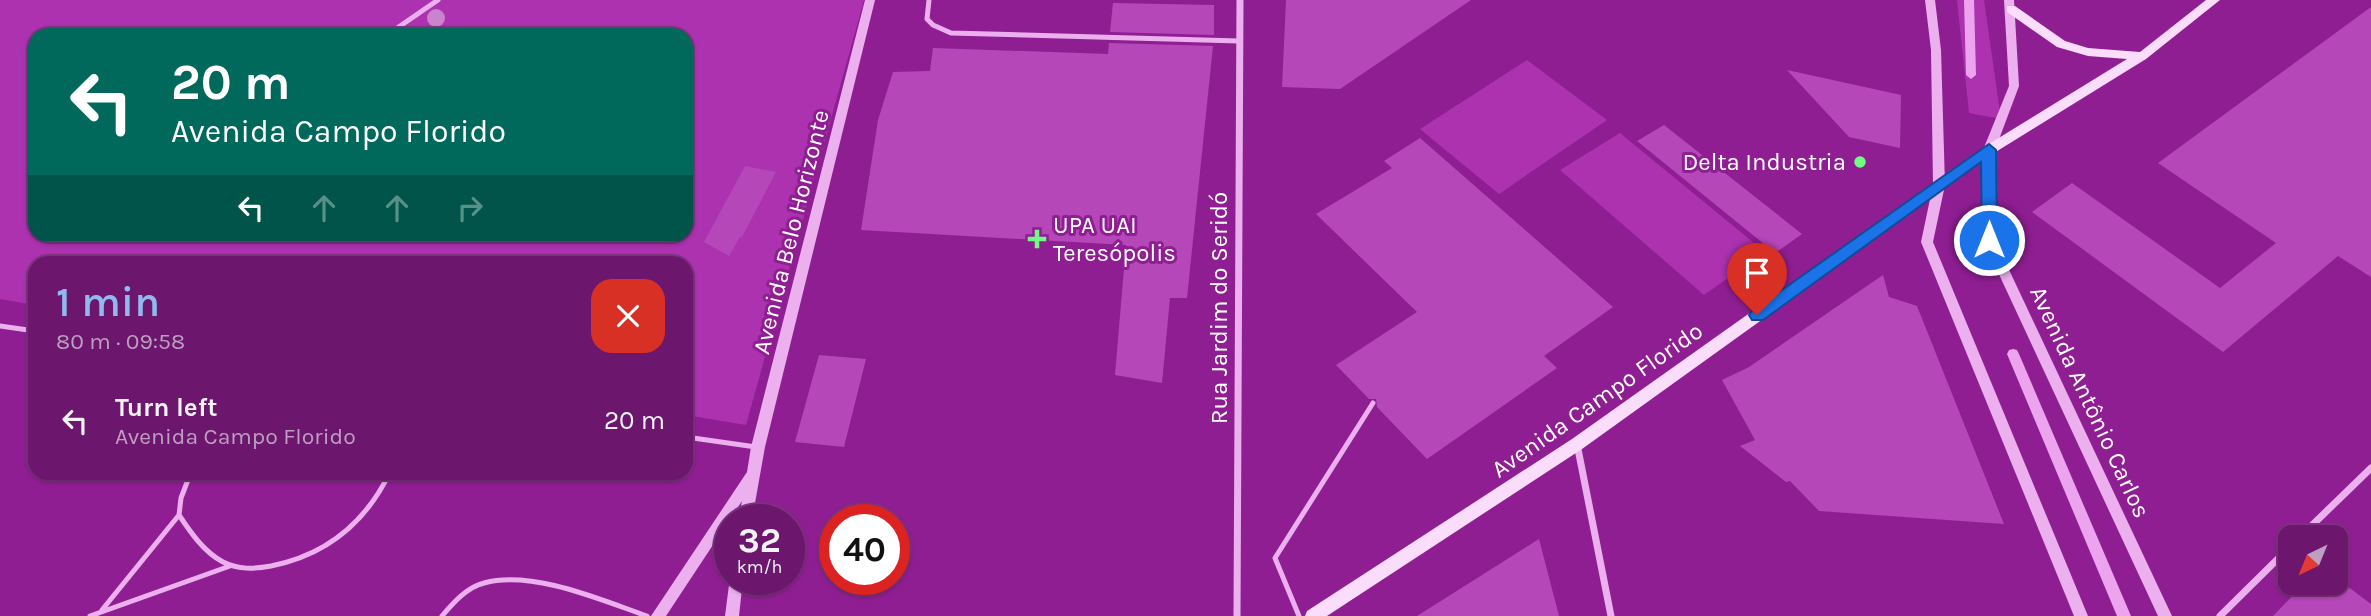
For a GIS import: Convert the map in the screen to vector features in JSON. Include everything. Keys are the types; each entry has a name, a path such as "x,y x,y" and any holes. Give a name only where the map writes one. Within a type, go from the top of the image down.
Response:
{"main road":[{"name":"Avenida Campo Florido","path":"1312,616 1577,444 1989,150 2142,56 2214,0"},
{"path":"2010,5 2060,44 2088,52 2142,56"}],"street":[{"name":"Avenida Belo Horizonte","path":"747,504 758,447 870,0"},
{"name":"Rua Jardim do Seridó","path":"1237,616 1240,0"},
{"path":"1930,0 1936,50 1939,185 1927,242 2081,616"},
{"name":"Avenida Antônio Carlos","path":"2010,5 2014,86 1989,150 1989,240 2165,616"},
{"path":"1577,444 1611,616"},
{"path":"2312,525 2371,468"},
{"path":"659,616 752,474"},
{"path":"2220,616 2278,559"},
{"path":"732,616 734,595"}],"lane":[{"path":"397,28 438,0"},
{"path":"929,0 927,19 933,25 951,33 1239,41"},
{"path":"0,326 28,330"},
{"path":"1299,616 1275,558 1373,403"},
{"path":"693,438 758,447"},
{"path":"102,610 179,515 181,498 188,480"},
{"path":"179,515 199,543 230,566 246,569 285,564 323,548 357,523 381,494 387,480"},
{"path":"90,616 230,566"},
{"path":"442,616 457,599 482,584 506,579 579,593 647,616"}],"shaded area":[{"path":"0,0 864,0 746,425 693,416 693,256 28,256 28,304 0,299"},
{"path":"1957,0 1984,0 2001,119 1969,113"},
{"path":"1527,60 1607,120 1499,194 1420,129"},
{"path":"1620,133 1765,252 1704,295 1560,170"}],"building":[{"path":"1286,0 1471,0 1340,89 1282,87"},
{"path":"1113,3 1214,5 1214,35 1110,32"},
{"path":"2371,7 2371,277 2338,256 2223,352 2032,212 2072,183 2220,288 2276,243 2158,163"},
{"path":"1109,43 1213,46 1187,298 1170,298 1162,383 1115,375 1126,245 861,230 878,120 893,72 930,71 933,48 1108,54"},
{"path":"1787,70 1901,95 1900,148 1849,137"},
{"path":"1664,125 1802,234 1775,253 1637,141"},
{"path":"1420,138 1613,307 1544,356 1557,368 1427,459 1377,407 1376,399 1369,399 1336,365 1417,312 1316,214 1392,168 1384,161"},
{"path":"745,166 776,172 729,256 704,242"},
{"path":"1883,275 1889,297 1917,306 2004,524 1819,511 1790,481 1786,482 1740,446 1755,440 1722,380 1749,367"},
{"path":"819,355 866,359 844,447 795,442"},
{"path":"1539,539 1559,616 1417,616"},
{"path":"2348,587 2371,604 2371,616 2273,616 2293,595 2348,595"}],"waterway":[{"path":"1969,0 1971,75"},
{"path":"2013,354 2124,616"}],"place":[{"name":"Delta Industria","path":"1860,162"},
{"name":"UPA UAI Teresópolis","path":"1037,239"}],"route":[{"path":"1757,315 1989,150 1989,240"}]}
